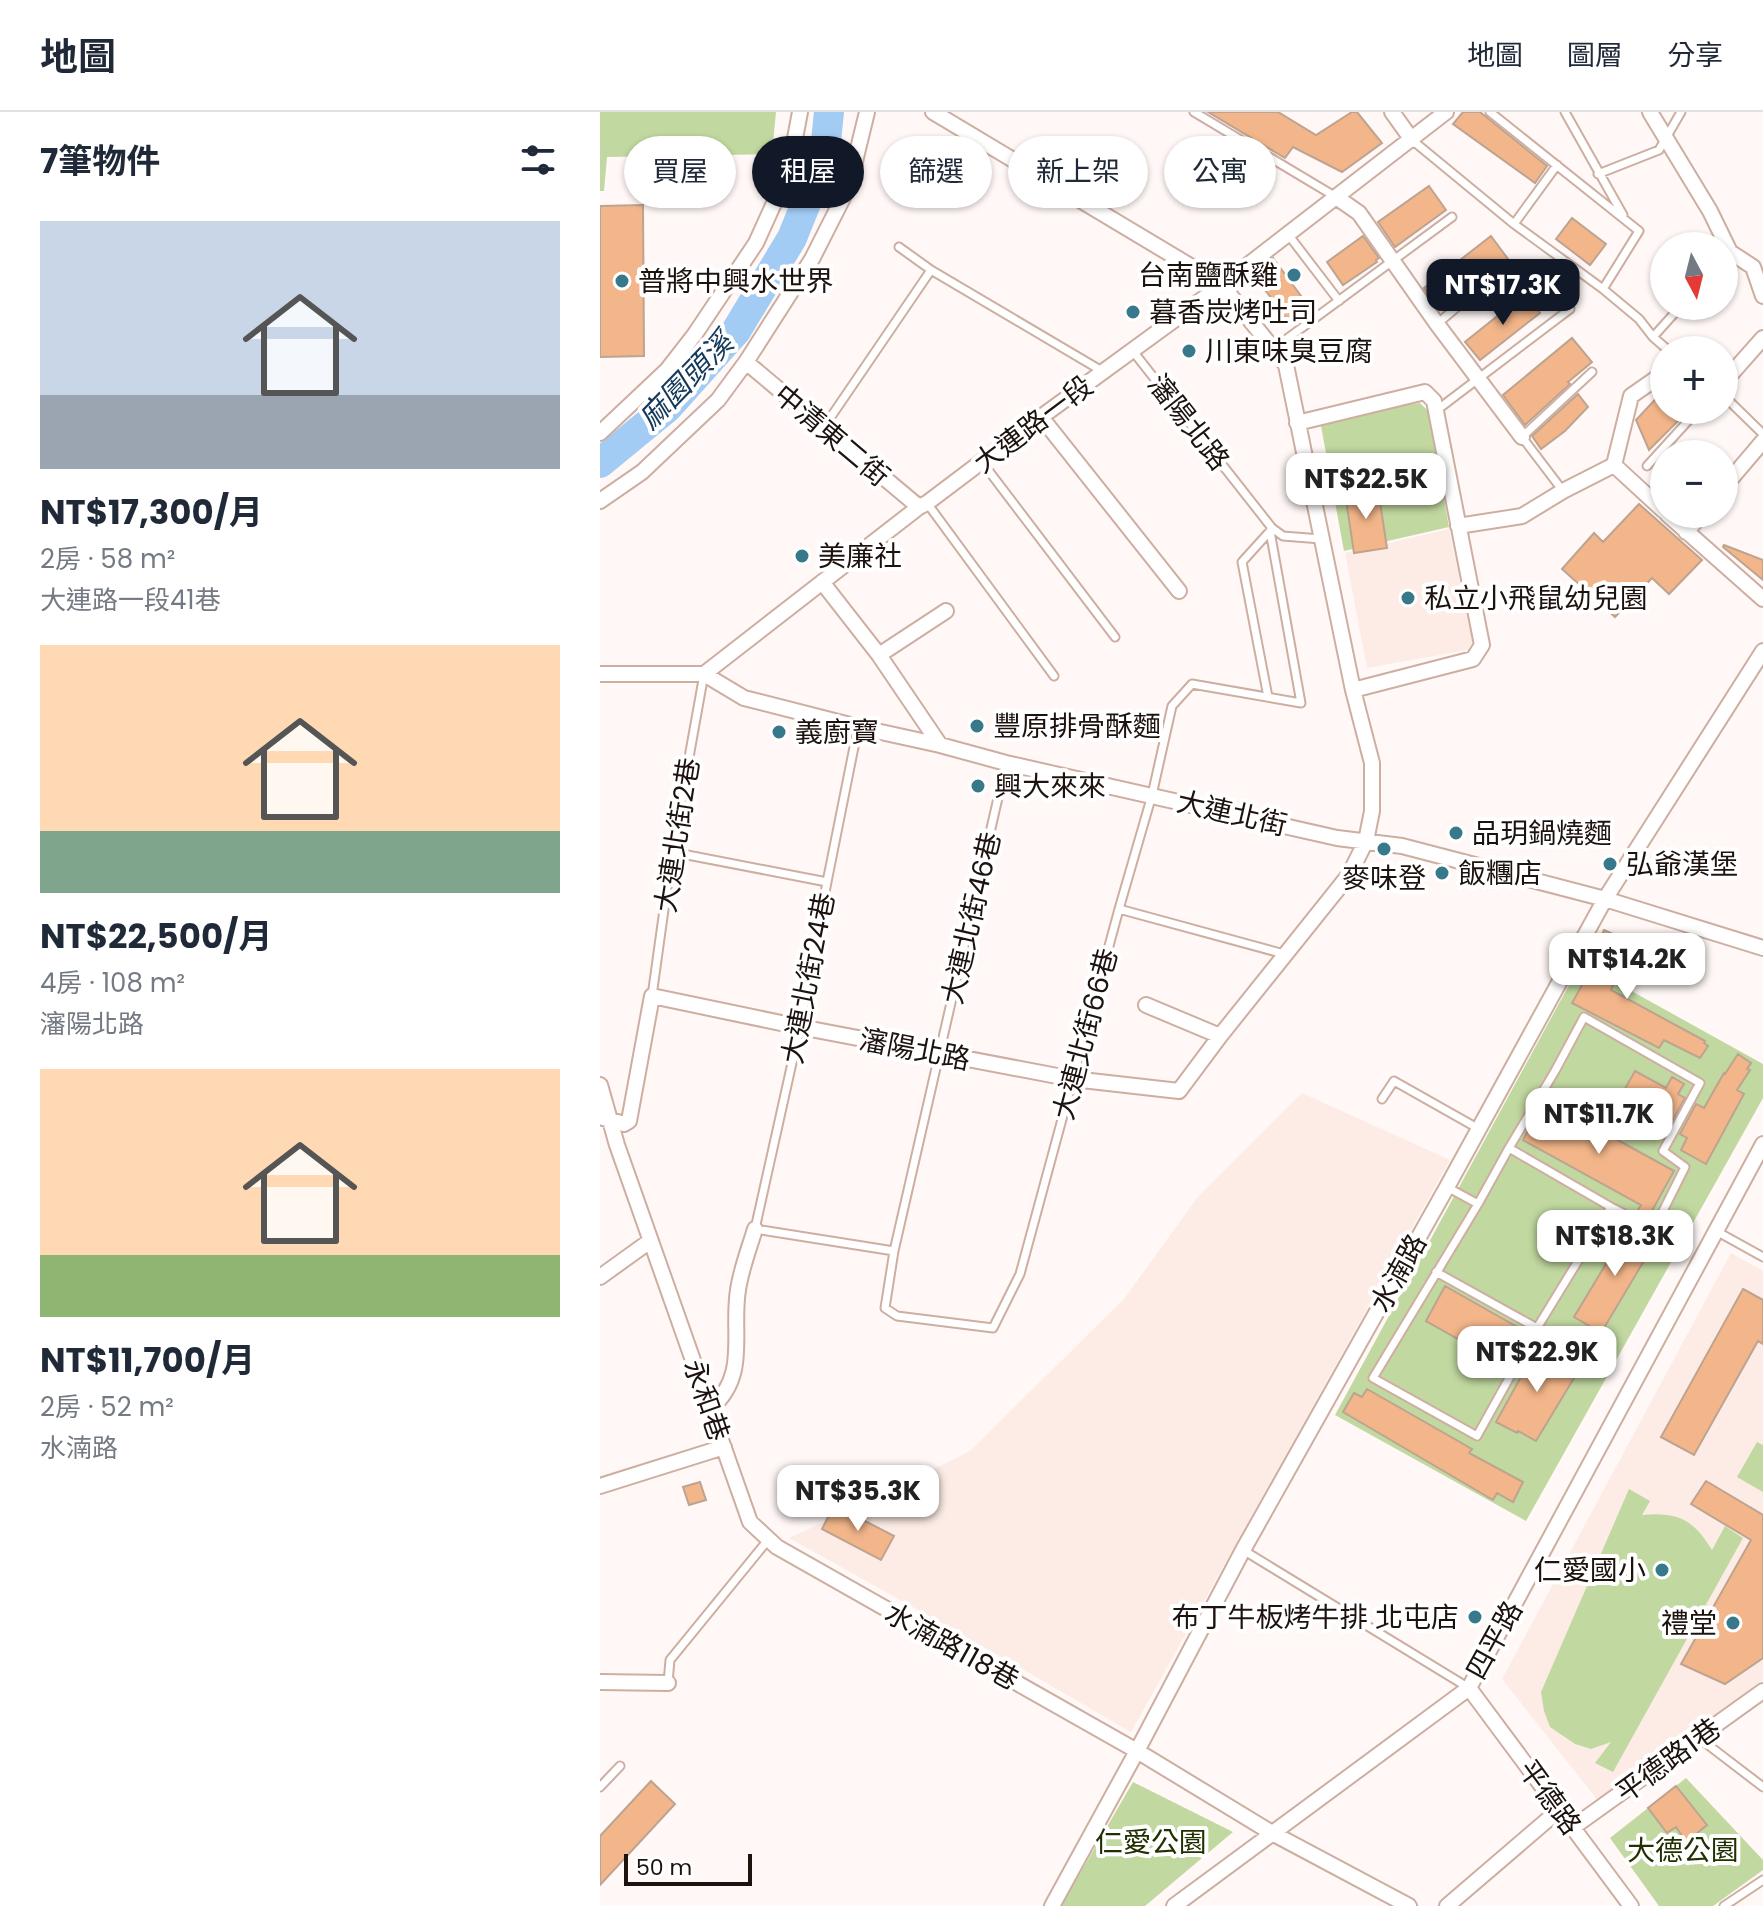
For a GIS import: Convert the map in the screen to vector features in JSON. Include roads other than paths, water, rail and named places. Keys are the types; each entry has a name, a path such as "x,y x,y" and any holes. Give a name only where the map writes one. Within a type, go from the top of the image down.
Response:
{"street":[{"path":"600,433 667,370 756,243 789,170 800,112"},
{"path":"600,501 642,472 718,400 746,362 812,259 849,186 867,112"},
{"path":"933,112 1222,285 1286,365 1353,690 1372,763 1372,811 1366,841 1349,875 1220,1036 1146,1005"},
{"path":"1392,112 1412,140"},
{"name":"大連路一段","path":"704,674 923,505 1222,285 1446,112"},
{"path":"1650,112 1710,211 1718,232"},
{"path":"1336,197 1359,213 1522,437"},
{"path":"1738,257 1758,262 1763,296"},
{"path":"1738,366 1763,338"},
{"name":"中清東二街","path":"746,362 923,505"},
{"path":"1458,526 1522,516 1614,465 1631,396 1650,383"},
{"path":"1297,423 1425,392 1434,401 1482,645 1473,659 1353,690"},
{"path":"1041,417 1179,591"},
{"path":"1738,470 1763,441"},
{"path":"1614,465 1650,499"},
{"path":"1682,528 1763,599"},
{"path":"1686,532 1690,528"},
{"path":"822,582 879,655 940,745"},
{"path":"879,655 946,611"},
{"name":"水湳路","path":"1052,1906 1243,1550 1605,899 1763,651"},
{"path":"600,674 704,674"},
{"name":"大連北街","path":"704,674 744,698 1006,763 1337,838 1402,846 1605,899 1763,948"},
{"path":"606,1119 624,1124 629,1121 652,996"},
{"name":"瀋陽北路","path":"652,996 1073,1079 1179,1091 1220,1036"},
{"name":"永和巷","path":"600,1085 606,1119 750,1522 769,1540"},
{"name":"四平路","path":"1176,1906 1469,1688 1763,1144"},
{"path":"711,1408 723,1398 737,1362 738,1290 755,1229"},
{"path":"600,1277 650,1241"},
{"path":"600,1486 724,1447"},
{"name":"水湳路118巷","path":"769,1540 1137,1751 1272,1833 1409,1906"},
{"path":"600,1682 668,1683"},
{"name":"平德路","path":"1469,1688 1631,1906"},
{"name":"平德路1巷","path":"1572,1828 1763,1691"},
{"path":"1447,1906 1559,1810"}],"lane":[{"path":"1194,112 1336,197"},
{"path":"1490,112 1639,231 1603,289"},
{"path":"1565,112 1626,220"},
{"path":"1598,174 1659,150 1681,112"},
{"path":"1412,140 1514,224 1603,289 1639,319 1652,336"},
{"path":"1514,224 1557,165"},
{"path":"1272,349 1452,217"},
{"path":"1287,233 1339,301"},
{"path":"899,247 931,270 1103,372"},
{"path":"1437,324 1505,266"},
{"path":"824,427 931,270"},
{"path":"1436,411 1570,309"},
{"path":"1654,336 1668,320"},
{"name":"瀋陽北路","path":"1132,350 1271,530"},
{"path":"1563,491 1522,437 1592,372"},
{"path":"1738,410 1763,434"},
{"path":"1647,466 1685,424"},
{"path":"982,462 1115,637"},
{"name":"中清東二街","path":"923,505 1054,676"},
{"path":"1271,530 1283,536 1323,539"},
{"path":"1271,530 1301,703 1268,697 1242,562 1271,530"},
{"name":"大連北街2巷","path":"652,996 672,852 704,674"},
{"name":"大連北街66巷","path":"885,1308 897,1316 993,1328 1020,1274 1152,795 1172,706 1192,684 1268,697"},
{"name":"大連北街24巷","path":"755,1229 800,1027 858,727"},
{"name":"大連北街46巷","path":"885,1308 894,1251 1006,763"},
{"path":"672,852 827,882"},
{"path":"1119,909 1286,955"},
{"path":"1509,1148 1654,1229 1685,1167 1663,1151 1700,1083 1584,1017 1555,1071 1509,1148 1478,1204 1373,1378 1477,1436 1537,1328 1611,1207"},
{"path":"1382,1099 1394,1081 1479,1129"},
{"path":"1447,1187 1478,1204"},
{"path":"755,1229 894,1251"},
{"path":"1716,1231 1763,1257"},
{"path":"1436,1272 1537,1328"},
{"path":"668,1683 670,1660 769,1540"},
{"path":"1243,1550 1469,1688"},
{"path":"1699,1738 1763,1787"},
{"path":"600,1787 620,1766"},
{"path":"1724,1906 1763,1880"}],"waterway":[{"name":"麻園頭溪","path":"600,463 667,408 736,331 792,238 825,151 829,112"}],"place":[{"name":"台南鹽酥雞","path":"1294,275"},
{"name":"普將中興水世界","path":"622,281"},
{"name":"暮香炭烤吐司","path":"1133,312"},
{"name":"川東味臭豆腐","path":"1189,351"},
{"name":"美廉社","path":"802,556"},
{"name":"私立小飛鼠幼兒園","path":"1408,598"},
{"name":"豐原排骨酥麵","path":"977,726"},
{"name":"義廚寶","path":"779,732"},
{"name":"興大來來","path":"978,786"},
{"name":"品玥鍋燒麵","path":"1456,833"},
{"name":"麥味登","path":"1384,849"},
{"name":"弘爺漢堡","path":"1610,864"},
{"name":"飯糰店","path":"1442,873"},
{"name":"仁愛國小","path":"1662,1570"},
{"name":"布丁牛板烤牛排 北屯店","path":"1475,1617"},
{"name":"禮堂","path":"1733,1623"}],"park label":[{"name":"仁愛公園","path":"1151,1842"},
{"name":"大德公園","path":"1683,1850"}]}
